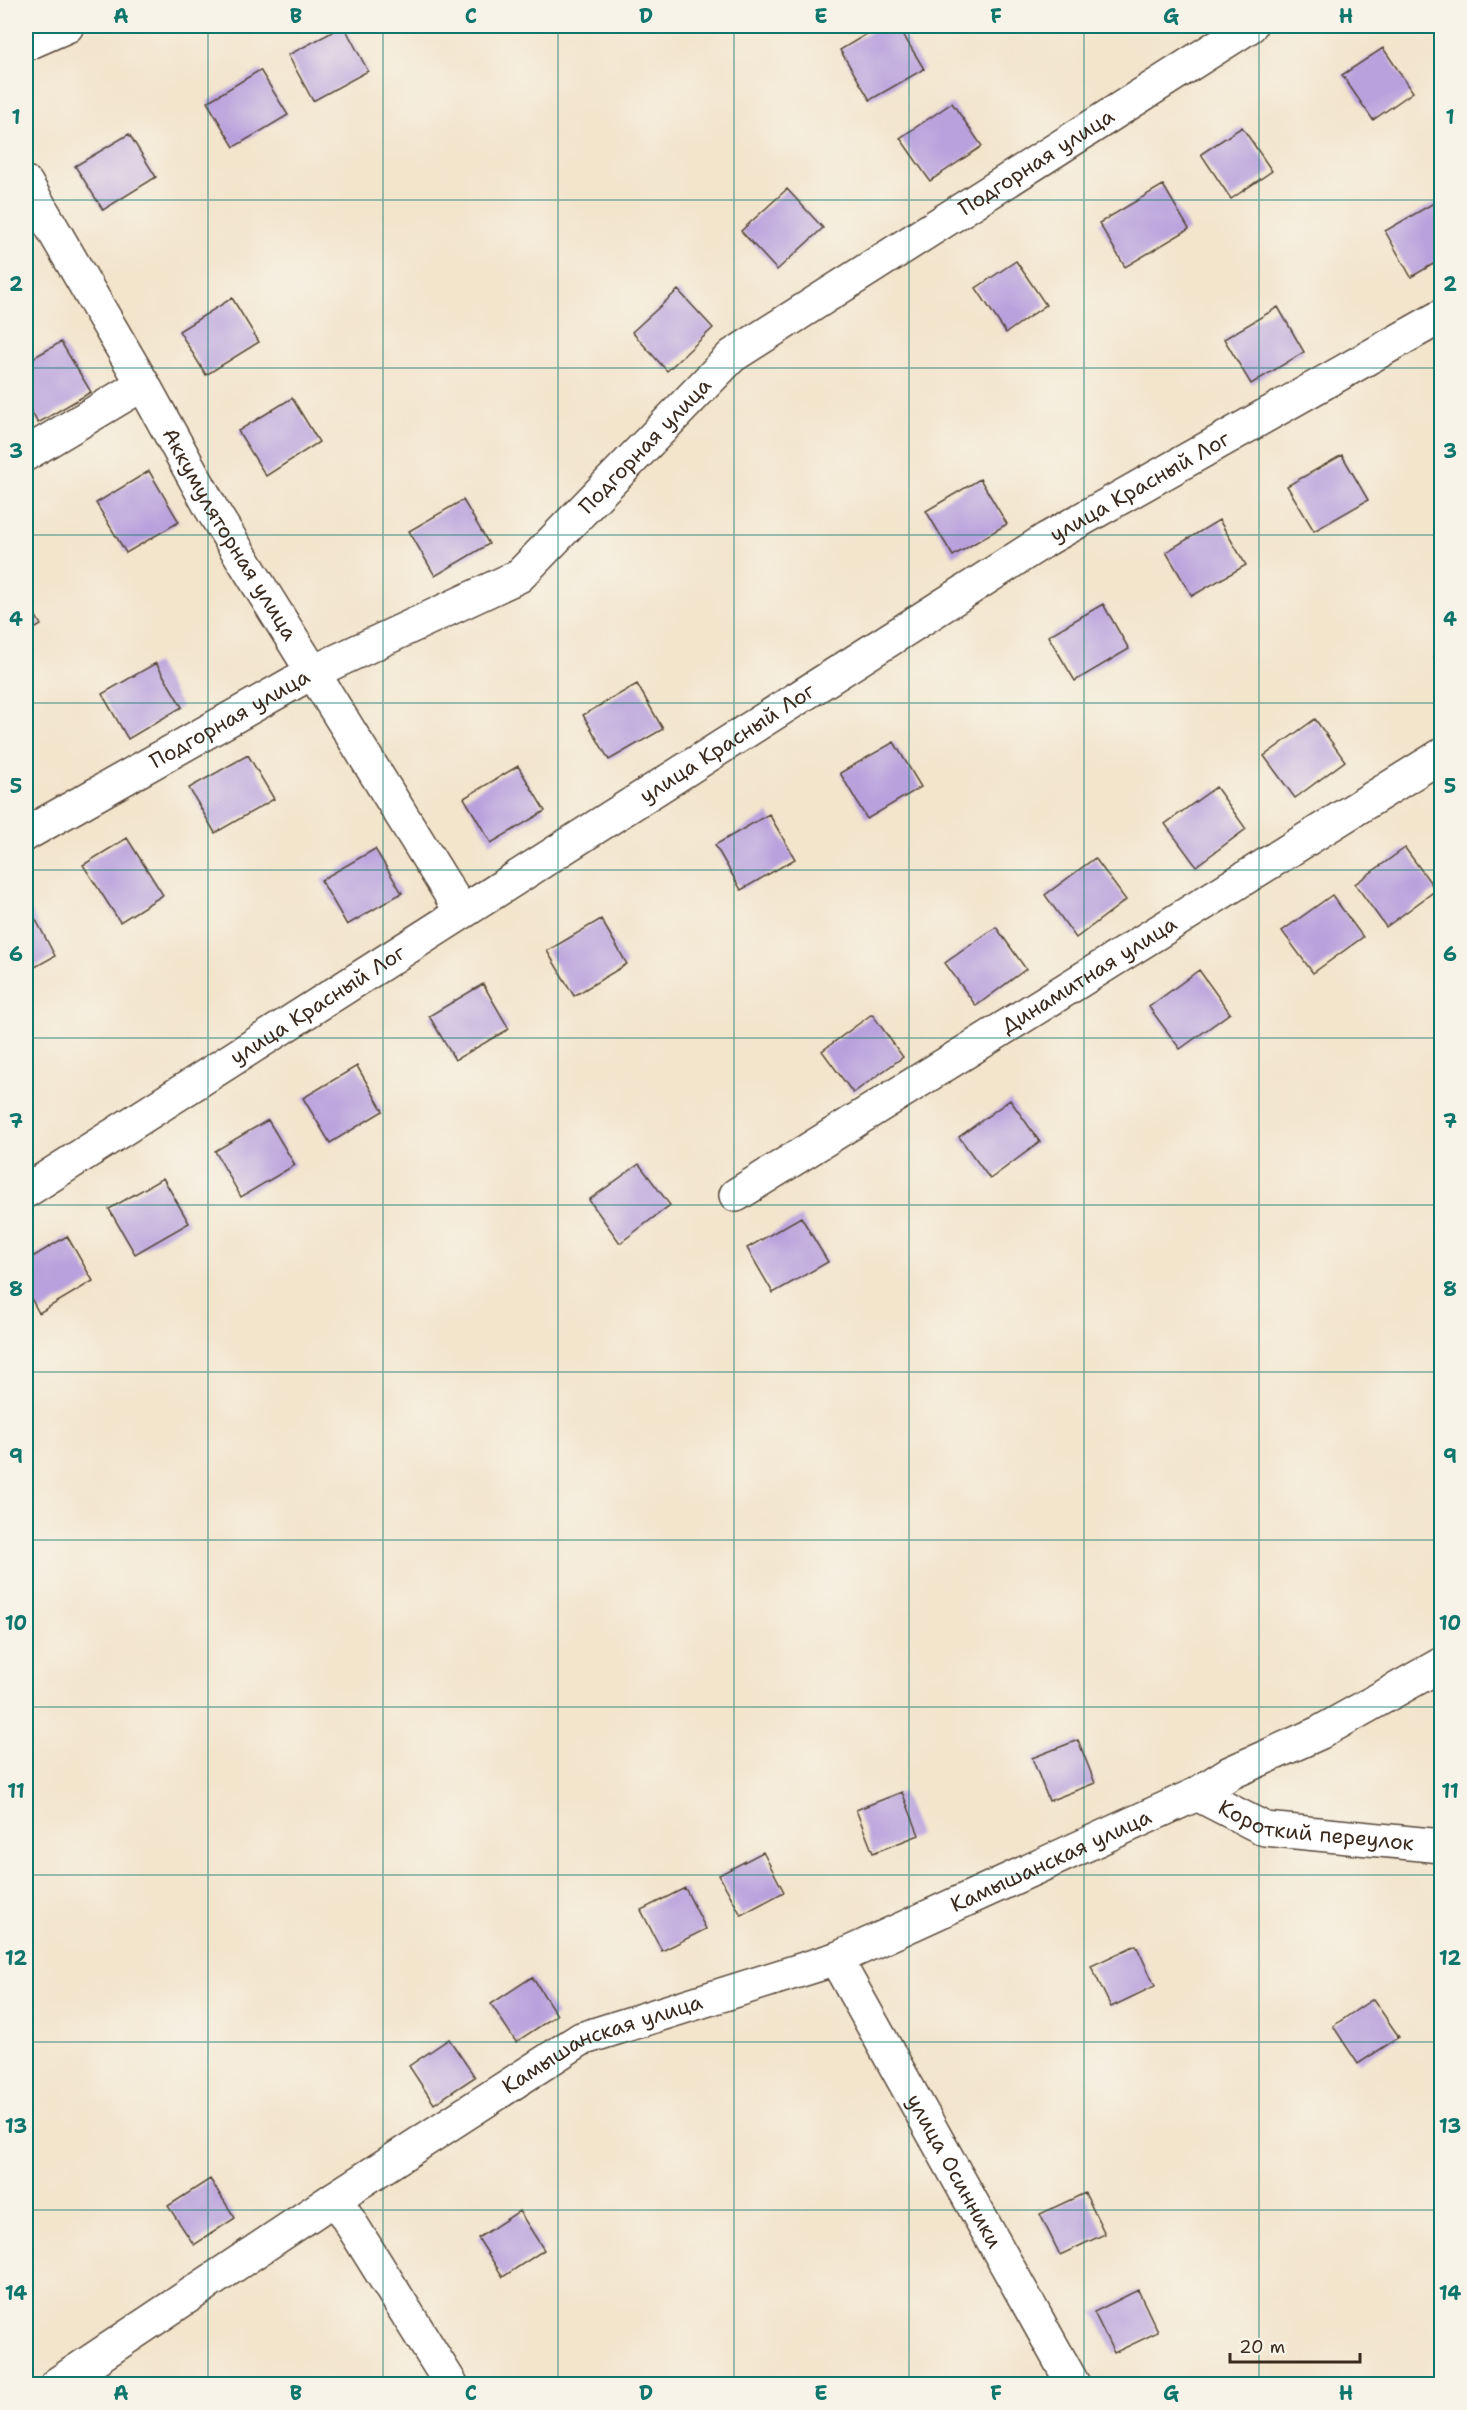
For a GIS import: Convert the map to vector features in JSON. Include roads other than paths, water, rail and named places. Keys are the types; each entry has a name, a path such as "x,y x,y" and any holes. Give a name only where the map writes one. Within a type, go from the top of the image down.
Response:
{"street":[{"path":"26,44 67,26"},
{"name":"Подгорная улица","path":"26,834 311,673 519,576 732,356 1250,26"},
{"name":"Аккумуляторная улица","path":"26,183 143,384 211,508 311,673 461,911"},
{"name":"улица Красный Лог","path":"26,1191 1047,538 1442,316"},
{"path":"26,454 143,384"},
{"name":"Динамитная улица","path":"736,1195 1442,755"},
{"name":"Камышанская улица","path":"57,2385 335,2198 581,2039 836,1959 1197,1794 1230,1773 1319,1733 1442,1664"},
{"name":"Короткий переулок","path":"1197,1794 1265,1829 1442,1846"},
{"name":"улица Осинники","path":"836,1959 1073,2385"},
{"path":"335,2198 451,2385"}]}
